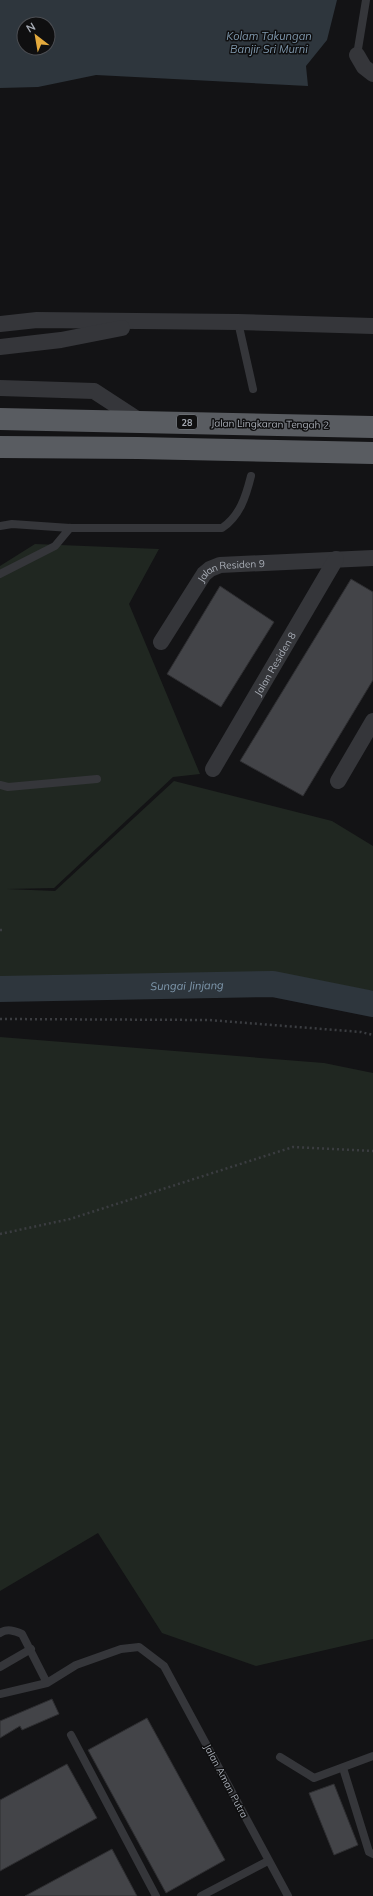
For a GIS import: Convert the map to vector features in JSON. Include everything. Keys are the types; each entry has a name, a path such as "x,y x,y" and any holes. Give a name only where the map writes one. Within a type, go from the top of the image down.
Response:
{"highway":[{"name":"Jalan Lingkaran Tengah 2","path":"0,419 373,427"},
{"path":"0,447 138,448 373,453"}],"street":[{"path":"358,55 364,67 373,74"},
{"path":"0,324 37,320 238,322 373,326"},
{"path":"0,347 61,340 155,322"},
{"path":"0,388 94,391 140,421"},
{"name":"Jalan Residen 9","path":"161,642 204,574 210,569 220,565 373,558"},
{"name":"Jalan Residen 8","path":"213,769 336,559"},
{"path":"338,781 373,721"}],"lane":[{"path":"358,55 366,0"},
{"path":"238,322 252,389"},
{"path":"0,526 12,524 70,528 222,528 231,522 243,503 251,476"},
{"path":"0,574 55,546 70,528"},
{"path":"0,786 8,787 97,779"},
{"path":"0,1633 4,1630 22,1634 47,1683 0,1694"},
{"name":"Jalan Aman Putra","path":"47,1683 76,1665 121,1649 139,1647 164,1666 288,1896"},
{"path":"0,1667 31,1649"},
{"path":"71,1735 156,1896"},
{"path":"280,1757 314,1778 373,1756"},
{"path":"343,1768 369,1852 373,1854"},
{"path":"201,1896 268,1861"}],"path":[{"path":"0,1019 209,1020 361,1032 373,1035"},
{"path":"0,1234 70,1219 293,1147 373,1151"}],"shaded area":[{"path":"35,544 159,549 129,604 200,774 173,777 54,888 7,889 55,891 174,781 332,821 373,846 373,991 291,979 80,979 0,984 0,566"},
{"path":"0,1037 324,1063 373,1073 373,1639 256,1666 162,1633 98,1533 0,1591"}],"water":[{"name":"Kolam Takungan Banjir Sri Murni","path":"0,0 337,0 327,40 306,66 308,86 96,75 38,87 0,88"}],"building":[{"path":"351,579 373,592 373,680 303,796 240,761"},
{"path":"220,586 274,622 221,707 167,674"},
{"path":"52,1699 59,1714 22,1730 20,1726 0,1738 0,1721"},
{"path":"147,1718 225,1860 166,1893 88,1750"},
{"path":"67,1764 97,1818 0,1871 0,1800"},
{"path":"334,1784 358,1845 334,1855 309,1793"},
{"path":"112,1849 137,1896 25,1896"}],"waterway":[{"name":"Sungai Jinjang","path":"0,989 273,984 373,1004"}]}
